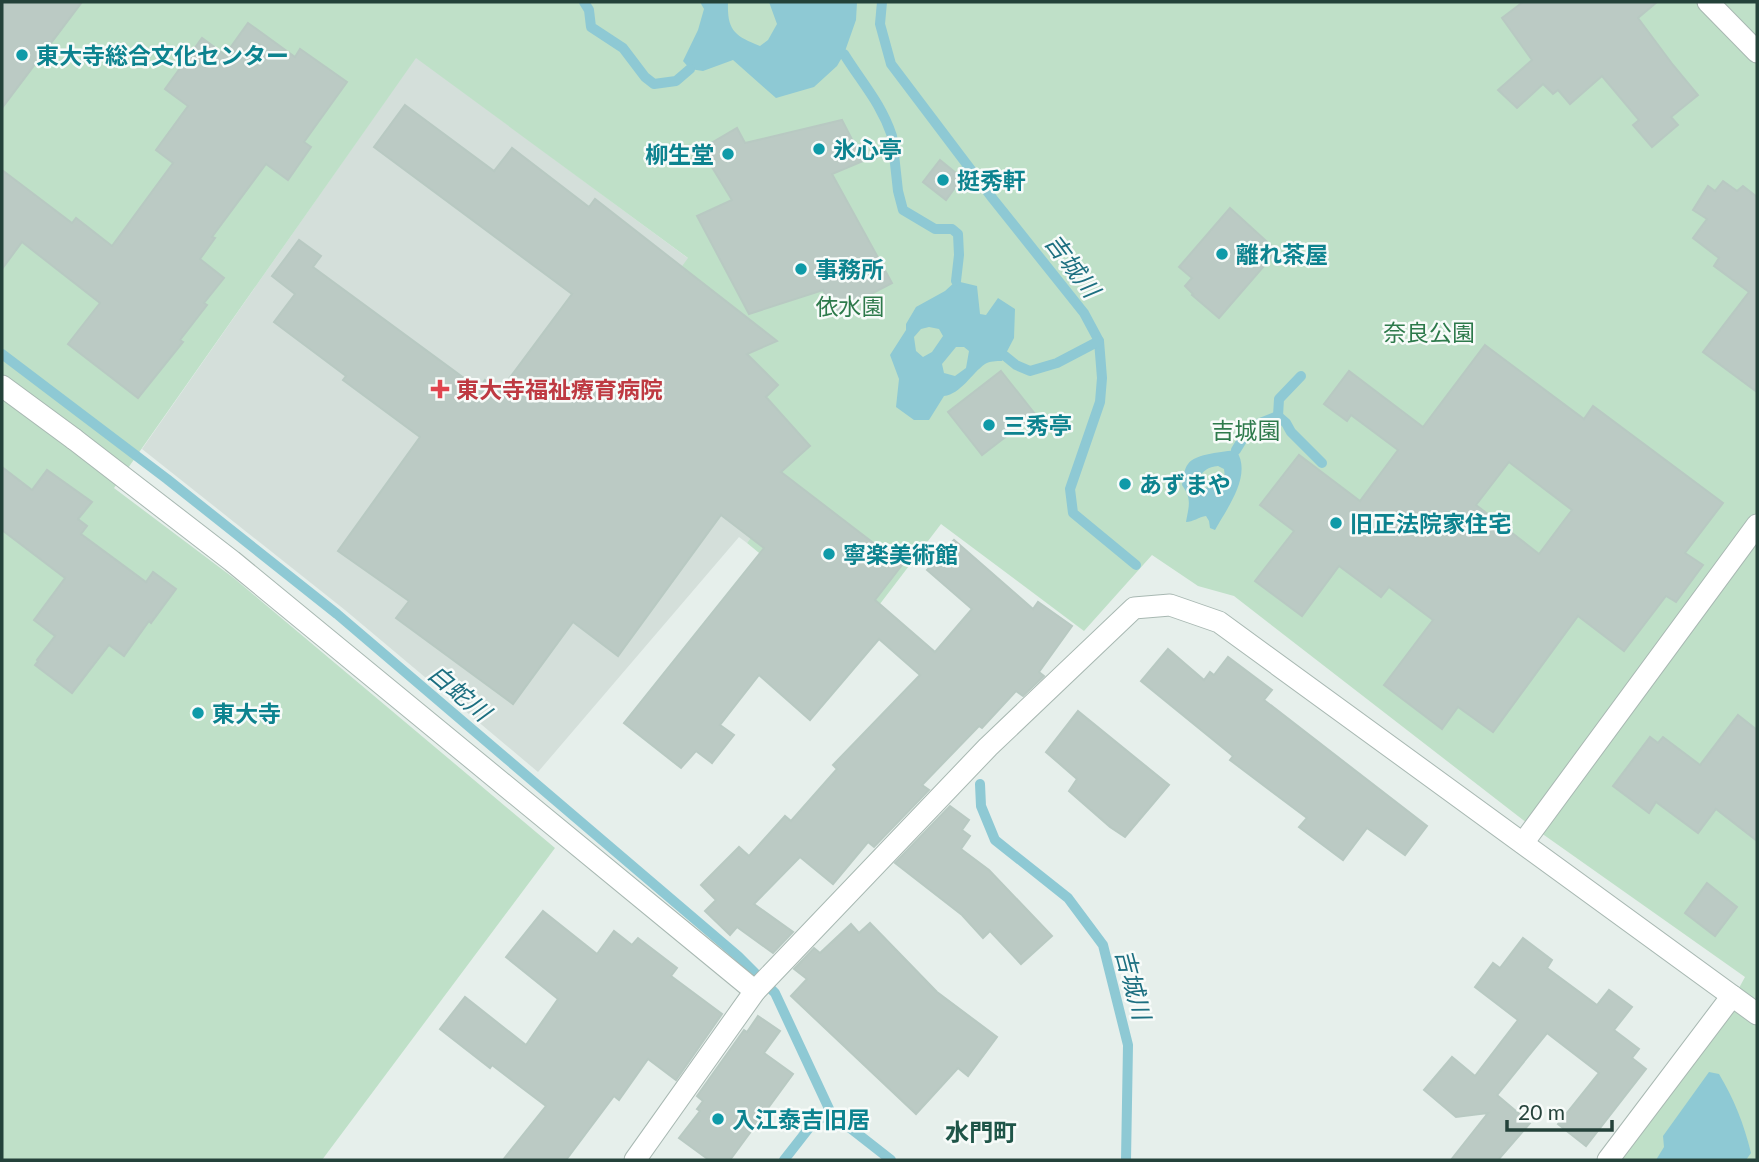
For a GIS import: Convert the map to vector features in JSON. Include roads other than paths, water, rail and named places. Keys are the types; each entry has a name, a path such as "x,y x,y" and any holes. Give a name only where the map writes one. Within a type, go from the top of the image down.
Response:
{"street":[{"path":"1708,2 1757,52"},
{"path":"2,386 232,561 755,991"},
{"path":"1523,843 1757,525"},
{"path":"635,1160 755,991 988,747 1134,608 1170,605 1219,622 1757,1014"},
{"path":"1608,1160 1732,996"}],"water":[{"path":"700,2 728,2 729,20 734,31 760,46 768,40 777,24 769,2 857,2 856,20 837,66 814,87 776,98 733,60 703,71 690,69 683,61 698,30 704,9"},
{"path":"956,281 977,286 980,314 986,315 998,298 1015,309 1014,338 1002,361 985,364 956,391 944,396 929,420 914,420 896,407 899,379 890,355 906,330 906,324 916,307 945,291","holes":["921,329 939,329 943,336 932,352 923,357 916,351 914,337","956,347 964,347 969,351 966,368 955,376 944,373 942,364"]},
{"path":"1236,450 1242,470 1240,480 1215,530 1210,528 1206,516 1186,522 1189,507 1182,485 1187,466 1197,457","holes":["1218,466 1224,469 1225,478 1219,485 1204,488 1198,480 1209,468"]},
{"path":"1709,1072 1719,1074 1729,1093 1742,1122 1751,1153 1746,1160 1656,1160 1664,1147 1663,1136"}],"waterway":[{"path":"584,2 589,10 591,27 623,48 645,77 654,84 676,81 690,69"},
{"name":"吉城川","path":"882,2 880,24 891,64 1084,313 1099,341 1102,378 1100,402 1070,489 1073,513 1136,565"},
{"path":"844,54 888,124 903,210 935,229 952,229 958,234 956,281"},
{"path":"1005,356 1030,371 1057,363 1099,341"},
{"name":"白蛇川","path":"2,354 167,479 337,614 738,956 775,993 831,1113"},
{"path":"1278,416 1279,399 1301,376"},
{"path":"1236,450 1250,427 1278,416 1322,463"},
{"name":"吉城川","path":"980,784 981,806 995,840 1068,898 1103,945 1128,1045 1126,1160"},
{"name":"吉城川","path":"784,1160 813,1123 831,1113 891,1160"}],"place":[{"name":"東大寺総合文化センター","path":"22,55"},
{"name":"氷心亭","path":"819,149"},
{"name":"柳生堂","path":"728,154"},
{"name":"挺秀軒","path":"943,180"},
{"name":"離れ茶屋","path":"1222,254"},
{"name":"事務所","path":"801,269"},
{"name":"東大寺福祉療育病院","path":"440,389"},
{"name":"三秀亭","path":"989,425"},
{"name":"あずまや","path":"1125,484"},
{"name":"旧正法院家住宅","path":"1336,523"},
{"name":"寧楽美術館","path":"829,554"},
{"name":"東大寺","path":"198,713"},
{"name":"入江泰吉旧居","path":"718,1119"}],"district":[{"name":"水門町","path":"981,1131"}],"park label":[{"name":"依水園","path":"850,306"},
{"name":"奈良公園","path":"1429,332"},
{"name":"吉城園","path":"1246,430"}]}
